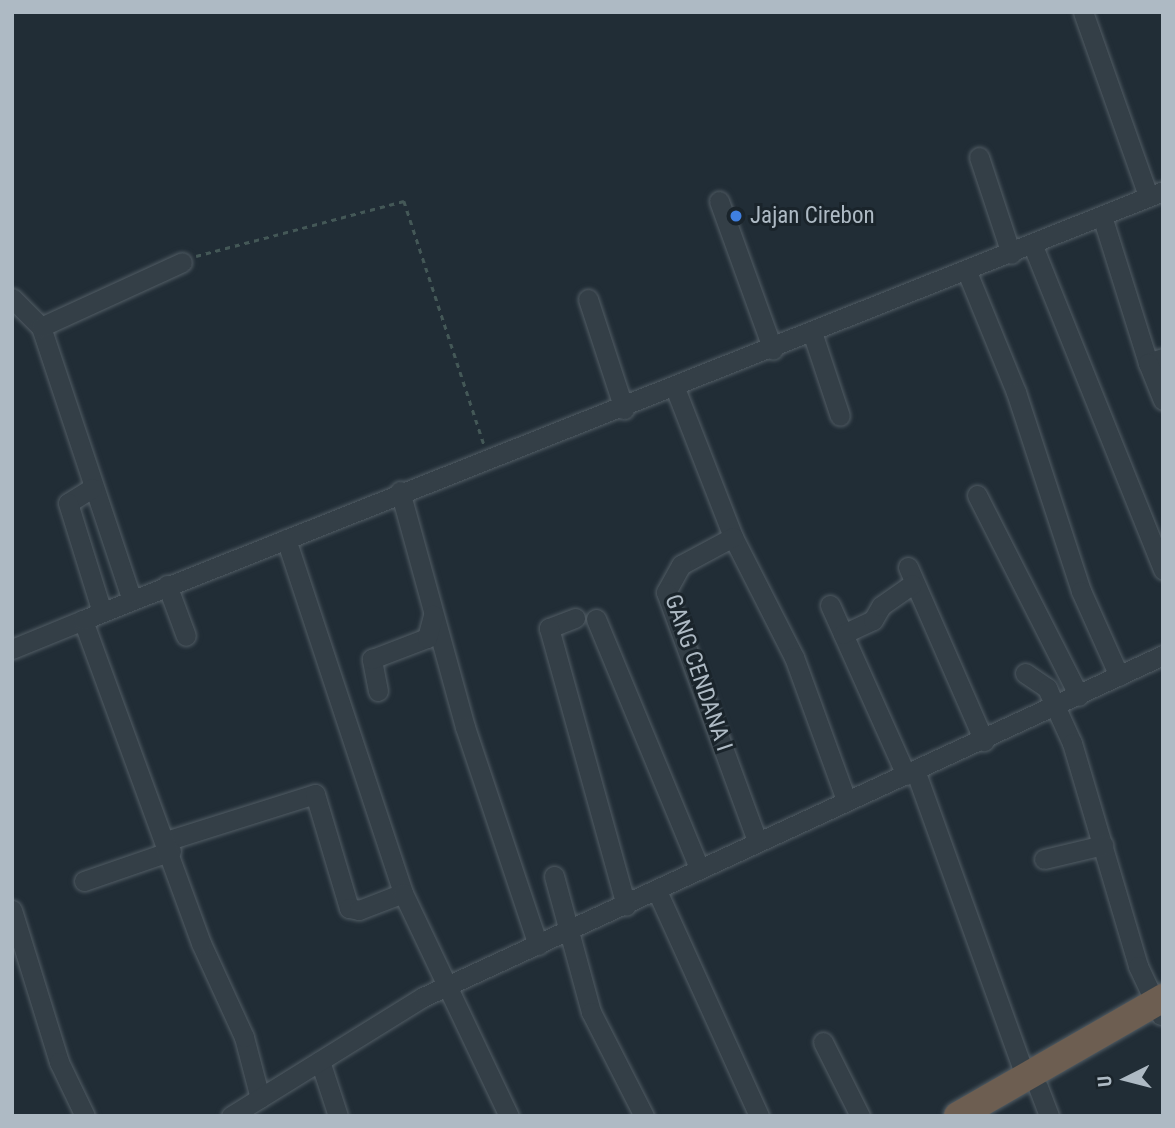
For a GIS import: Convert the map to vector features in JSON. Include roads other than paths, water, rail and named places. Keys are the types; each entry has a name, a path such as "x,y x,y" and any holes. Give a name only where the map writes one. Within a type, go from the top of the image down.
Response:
{"highway":[{"path":"970,1115 1160,1008"}],"street":[{"path":"12,649 167,585 286,540 400,491 489,461 813,335 1156,193 1083,12"},
{"path":"979,158 1011,254"},
{"path":"719,201 773,350"},
{"path":"1102,216 1156,360 1163,401"},
{"path":"1033,246 1163,570"},
{"path":"41,327 182,262"},
{"path":"967,272 1016,392 1081,591 1119,676"},
{"path":"12,298 41,327 92,488 132,600"},
{"path":"588,299 625,409"},
{"path":"813,335 840,416"},
{"path":"675,388 733,537 794,657 846,800"},
{"path":"92,488 68,503 102,612"},
{"path":"400,491 433,614 538,945"},
{"path":"977,495 1079,696"},
{"name":"GANG CENDANA I","path":"733,537 681,565 666,592 757,840"},
{"path":"286,540 403,893 451,984 509,1116"},
{"path":"843,634 873,620 881,606 910,576 984,741"},
{"path":"167,585 186,636"},
{"path":"830,605 911,773 1032,1082 1049,1116"},
{"path":"378,691 372,659 427,638 433,614"},
{"path":"575,618 554,622 551,636 626,905"},
{"path":"596,619 699,868"},
{"path":"83,620 169,846 201,943 244,1037 260,1098"},
{"path":"231,1116 451,984 569,933 757,840 1056,708 1163,655"},
{"path":"1025,673 1047,688 1056,708 1160,1008"},
{"path":"84,881 312,793 352,911 403,893"},
{"path":"1044,859 1103,845"},
{"path":"554,876 592,1012 644,1116"},
{"path":"657,891 759,1116"},
{"path":"12,911 59,1062 85,1116"},
{"path":"823,1042 860,1116"},
{"path":"320,1061 338,1116"}],"place":[{"name":"Jajan Cirebon","path":"736,216"}]}
